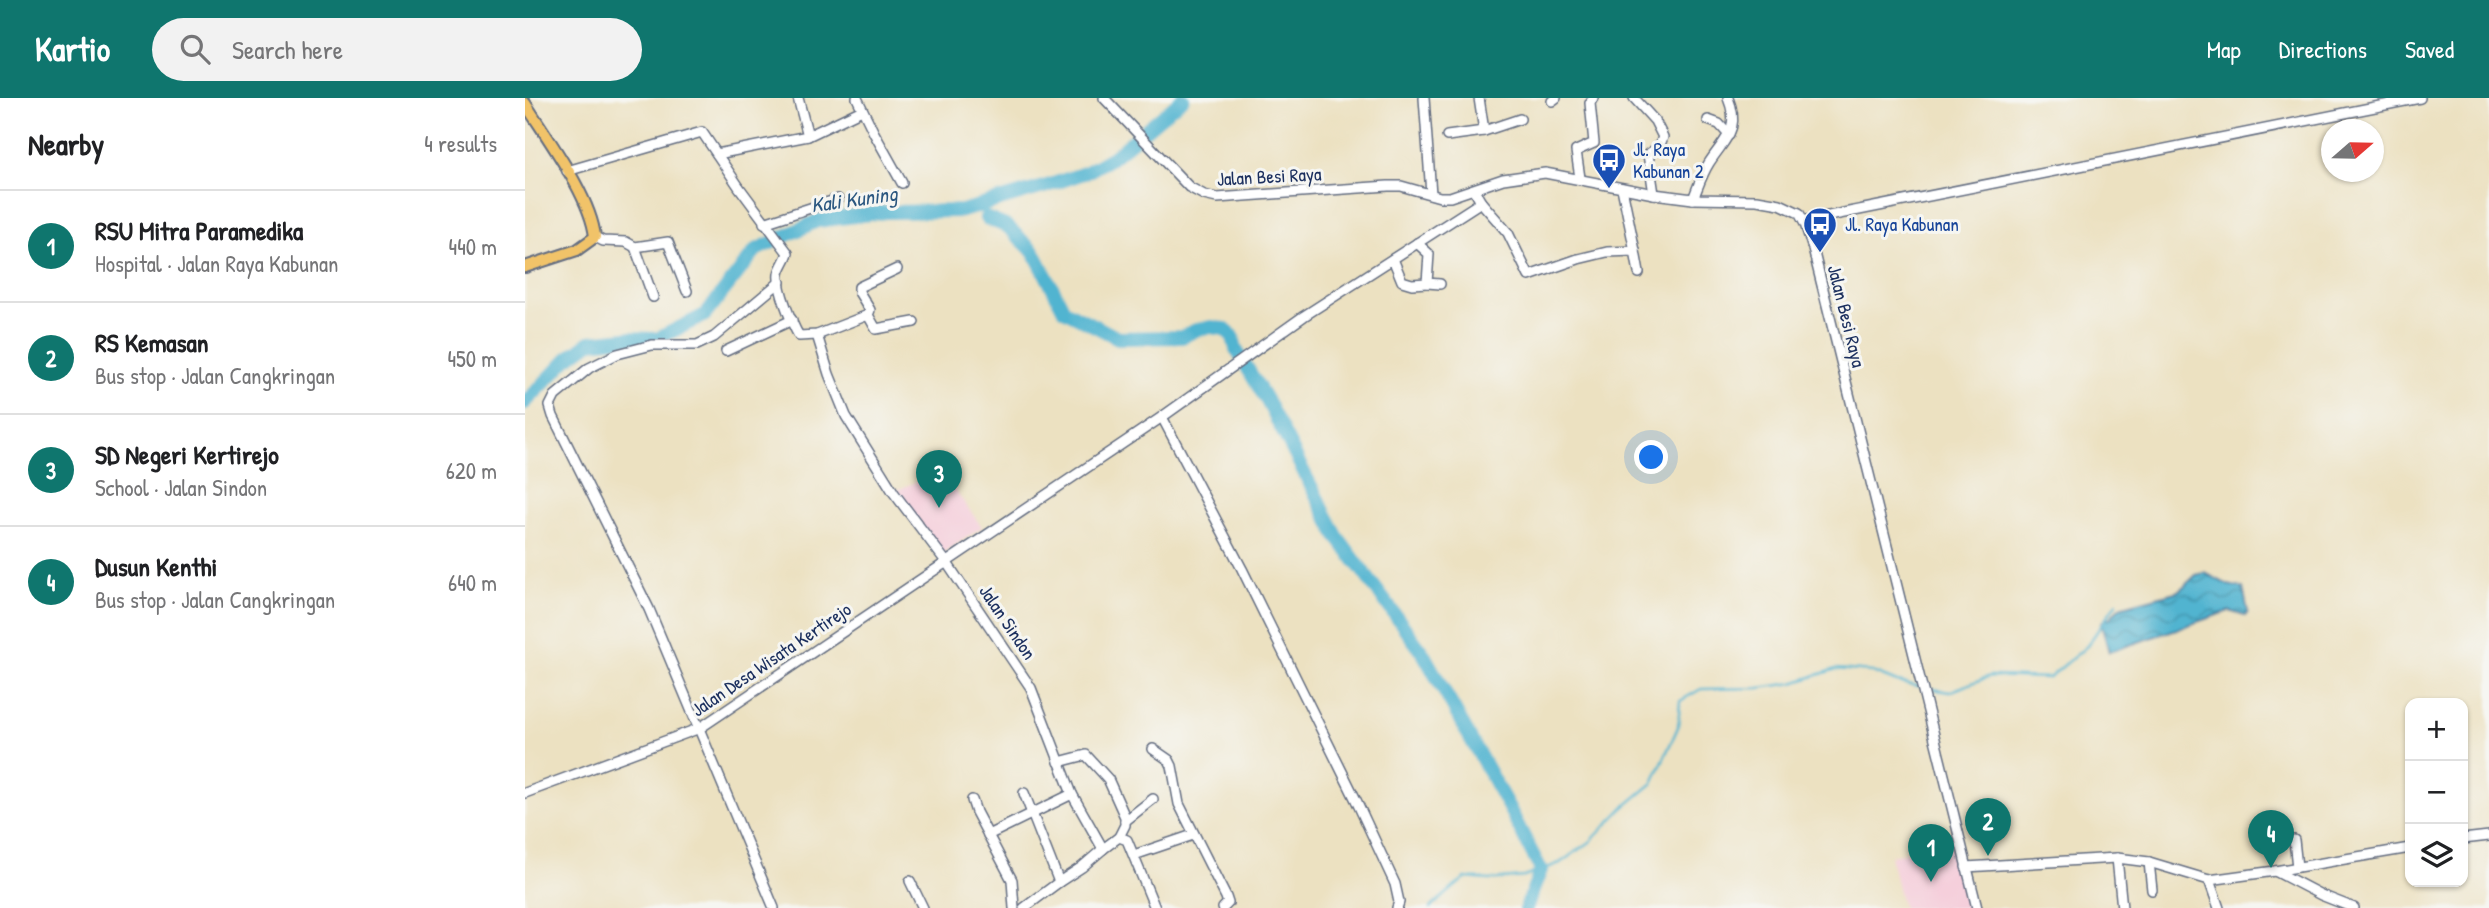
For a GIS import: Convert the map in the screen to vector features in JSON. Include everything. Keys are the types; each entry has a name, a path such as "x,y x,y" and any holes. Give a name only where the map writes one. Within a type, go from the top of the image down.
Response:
{"main road":[{"path":"525,103 567,171 591,218 595,237 577,250 525,267"}],"street":[{"path":"798,98 808,136"},
{"path":"857,98 902,183"},
{"name":"Jalan Besi Raya","path":"1104,98 1189,187 1217,198 1388,186 1401,186 1450,197 1503,179 1533,174 1555,174 1654,194 1693,199 1757,200 1780,204 1799,213 1813,249 1977,908"},
{"path":"1424,98 1431,194"},
{"path":"1479,98 1483,131"},
{"path":"1580,178 1576,150 1594,143 1590,103 1593,98"},
{"path":"1633,98 1655,121 1663,137 1659,147 1648,154 1654,194"},
{"path":"1693,199 1707,166 1729,135 1734,121 1728,98"},
{"path":"1804,221 2420,98"},
{"path":"717,154 808,136 862,110"},
{"path":"1447,136 1483,131 1520,119"},
{"path":"1708,120 1719,124 1729,135"},
{"path":"567,171 700,132 705,134 788,253 779,271 780,282 799,336 817,335 868,315"},
{"path":"1622,188 1639,273"},
{"path":"1474,190 1508,233 1529,276 1607,252 1635,251"},
{"path":"766,225 838,199"},
{"name":"Jalan Desa Wisata Kertirejo","path":"525,793 700,728 1162,417 1284,330 1481,202"},
{"path":"595,237 603,241 630,243 635,247 653,297"},
{"path":"635,247 668,242 687,291"},
{"path":"1416,243 1429,254 1427,283"},
{"path":"1393,259 1402,281 1412,284 1440,284"},
{"path":"897,269 859,287 859,292 870,310 868,315 874,328 879,330 913,322"},
{"path":"774,908 649,609 553,416 550,405 555,396 581,374 617,354 652,345 697,345 706,341 780,282"},
{"path":"726,351 792,320"},
{"name":"Jalan Sindon","path":"817,335 846,416 894,493 947,563 1031,688 1072,794 1103,849"},
{"path":"1162,417 1242,569 1356,800 1395,884 1399,902 1397,908"},
{"path":"1153,749 1169,760 1172,766 1176,797 1193,835 1227,897 1228,903 1223,908"},
{"path":"1059,762 1086,755 1108,779 1125,821"},
{"path":"1024,793 1059,882"},
{"path":"988,835 1072,794"},
{"path":"1024,908 1119,837 1125,821 1153,799"},
{"path":"972,800 1012,880 1014,908"},
{"path":"1134,855 1193,835"},
{"path":"2468,838 2489,836"},
{"path":"1119,837 1127,839 1155,908"},
{"path":"2294,840 2297,867"},
{"path":"1966,867 2117,858 2149,862 2209,880 2405,849"},
{"path":"2117,858 2122,908"},
{"path":"2149,862 2152,890"},
{"path":"2275,871 2321,895 2354,908"},
{"path":"2209,880 2219,908"},
{"path":"910,881 923,908"}],"shaded area":[{"path":"941,471 982,527 942,554 897,490"},
{"path":"1954,840 1971,908 1903,908 1890,856"}],"water":[{"path":"2205,573 2228,585 2243,588 2248,612 2245,616 2229,611 2109,652 2101,622 2110,618 2120,607 2179,591 2196,575"}],"waterway":[{"name":"Kali Kuning","path":"525,403 567,359 590,342 626,338 657,339 705,315 756,250 817,221 885,212 962,211 1047,186 1087,172 1113,157 1183,98"},
{"path":"986,218 1008,227 1034,252 1064,310 1118,338 1182,337 1211,327 1225,329 1233,337 1236,349 1267,401 1337,536 1423,653 1541,870 1526,908"},
{"path":"1430,908 1465,878 1490,880 1524,877 1560,863 1590,842 1624,807 1653,783 1678,727 1680,701 1701,689 1759,688 1793,683 1836,669 1872,672 1897,682 1949,692 1990,676 2049,678 2087,646 2117,602"}],"place":[{"name":"Jl. Raya Kabunan 2","path":"1609,190"},
{"name":"Jl. Raya Kabunan","path":"1820,254"},
{"name":"SD Negeri Kertirejo","path":"939,508"},
{"name":"RS Kemasan","path":"1988,856"},
{"name":"Dusun Kenthi","path":"2271,868"},
{"name":"RSU Mitra Paramedika","path":"1931,882"}]}
